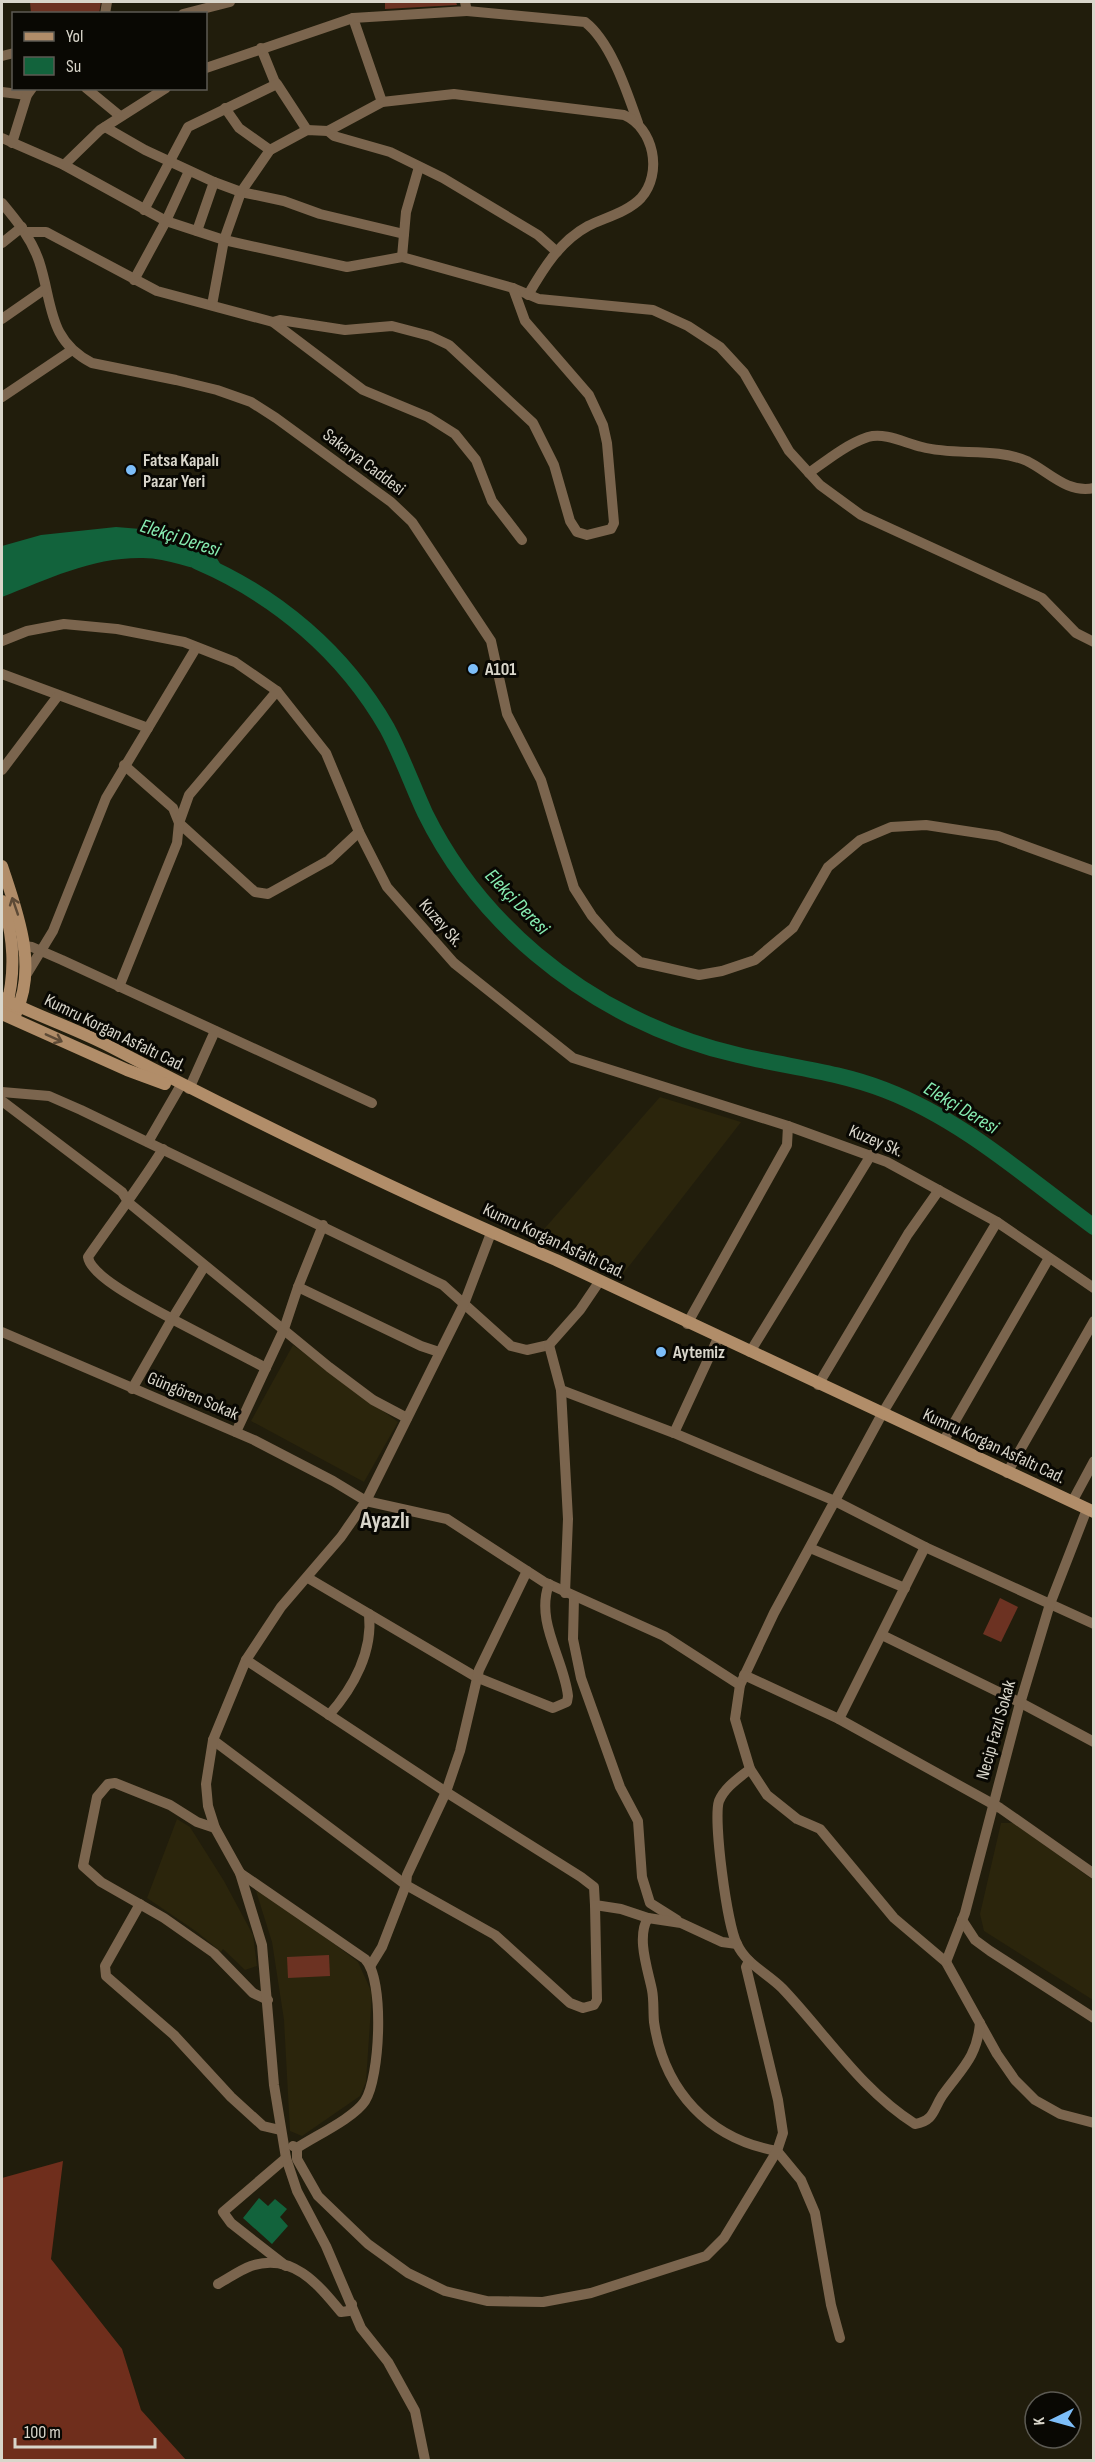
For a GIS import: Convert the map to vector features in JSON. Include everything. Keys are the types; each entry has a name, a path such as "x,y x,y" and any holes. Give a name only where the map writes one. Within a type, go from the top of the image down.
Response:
{"main road":[{"path":"2,866 22,924 6,1016 127,1070 164,1083 185,1087"},
{"path":"2,901 18,946 24,977 9,1002"},
{"name":"Kumru Korgan Asfaltı Cad.","path":"9,1002 84,1034 185,1087 491,1233 1090,1510"}],"street":[{"path":"191,12 230,2"},
{"path":"207,68 353,18 466,6 585,22 595,30 625,85 638,123"},
{"path":"353,18 382,102"},
{"path":"261,48 276,85 293,105 307,130"},
{"path":"144,210 188,127 276,85"},
{"path":"88,90 120,116"},
{"path":"64,165 105,127 163,90"},
{"path":"2,92 30,92 7,140 64,165 166,221 224,240 347,267 402,257 513,288 539,299 653,310 688,326 720,347 744,373 789,451 820,485 861,515 1042,598 1076,633 1094,642"},
{"path":"212,305 224,240 241,192 270,150 307,130 328,131 382,102 454,94 624,116 638,123 645,129 652,145 653,161 650,181 642,197 585,228 557,252 548,260 528,295"},
{"path":"225,108 239,128 270,150"},
{"path":"105,127 168,162 241,192 404,234"},
{"path":"328,131 334,136 390,152 442,178 538,236 557,252"},
{"path":"402,257 411,190 419,167"},
{"path":"134,280 166,221 189,171"},
{"path":"196,231 214,182"},
{"name":"Sakarya Caddesi","path":"2,204 24,230 39,262 58,332 72,350 92,363 217,390 251,402 391,502 412,522 491,641 507,714 542,780 574,888 592,916 613,940 640,962 699,975 722,971 755,960 793,928 828,867 860,840 891,827 927,825 998,836 1094,871"},
{"path":"2,243 24,230 46,232 157,291 273,322 363,390 428,417 455,434 476,460 492,501 522,540"},
{"path":"273,322 280,320 345,330 392,326 430,336 449,345 533,423 554,465 570,521 578,532 587,535 603,533 611,529 614,523 609,492 607,443 603,425 589,395 525,321 513,288"},
{"path":"2,319 45,289"},
{"path":"2,397 72,350"},
{"path":"809,473 834,455 870,437 893,438 924,448 1010,456 1028,462 1043,473 1074,487 1094,488"},
{"name":"Kuzey Sk.","path":"2,640 40,627 64,624 117,629 184,642 235,662 277,691 326,753 359,832 387,887 454,963 573,1058 788,1126 871,1155 997,1222 1094,1288"},
{"path":"24,977 53,931 106,798 123,765 196,648"},
{"path":"2,674 57,697 148,728"},
{"path":"119,987 177,843 179,823 189,795 277,691"},
{"path":"2,770 57,697"},
{"path":"123,765 173,808 179,823 255,892 268,894 329,860 359,832"},
{"path":"18,946 41,951 372,1103"},
{"path":"148,1142 185,1087 215,1030"},
{"path":"2,1092 49,1096 323,1225 443,1285 510,1346 527,1350 549,1345 580,1311 598,1282"},
{"path":"2,1101 122,1192 129,1203 204,1267 373,1400 407,1418"},
{"path":"687,1324 787,1145 788,1126"},
{"path":"163,1149 129,1203 119,1212 88,1257 88,1263 122,1290 266,1368"},
{"path":"750,1352 871,1155"},
{"path":"818,1385 908,1234 939,1190"},
{"path":"997,1222 882,1414 810,1548 742,1680 735,1719 750,1769 767,1795 797,1819 820,1829 894,1918 946,1962 1003,2063 1035,2100 1060,2114 1094,2123"},
{"path":"236,1432 284,1329 323,1225"},
{"path":"425,2460 415,2410 388,2362 361,2328 352,2304 297,2192 286,2158 279,2130 262,1945 240,1873 215,1828 208,1806 207,1761 213,1740 246,1660 281,1607 308,1578 366,1501 464,1304 491,1233"},
{"path":"943,1442 1049,1258"},
{"path":"132,1389 204,1267"},
{"path":"298,1287 421,1346 439,1352"},
{"path":"1007,1473 1094,1321"},
{"name":"Güngören Sokak","path":"2,1332 236,1432 333,1481 366,1501 447,1519 527,1571 570,1595 664,1636 742,1680 839,1719 992,1806 1094,1874"},
{"path":"674,1433 718,1338"},
{"path":"549,1345 561,1390 573,1639 581,1678 620,1787 638,1821 642,1877 650,1903 681,1923 722,1942 736,1944"},
{"path":"561,1390 674,1433 835,1502 925,1547 1094,1624"},
{"path":"1072,1502 1094,1461"},
{"name":"Necip Fazıl Sokak","path":"946,1962 962,1920 1050,1604 1090,1510"},
{"path":"839,1719 925,1547"},
{"path":"810,1548 905,1588"},
{"path":"371,1965 382,1947 406,1885 407,1875 446,1792 459,1751 476,1677 495,1632 527,1571"},
{"path":"308,1578 476,1677 553,1708 567,1702 567,1687 548,1629 546,1594 549,1584"},
{"path":"329,1715 338,1705 366,1654 370,1636 369,1614"},
{"path":"882,1635 1021,1703 1094,1743"},
{"path":"213,1740 406,1885 495,1935 570,2003 583,2008 594,2005 597,2000 594,1887 246,1660"},
{"path":"750,1769 726,1790 717,1810 716,1830 736,1944 749,1961 786,1992 833,2047 890,2106 915,2124 926,2122 932,2116 941,2097 965,2069 975,2050 980,2022"},
{"path":"215,1828 197,1821 170,1805 115,1783 102,1788 98,1797 83,1866 89,1874 140,1904 214,1953 253,1993 267,2000"},
{"path":"240,1873 371,1965 379,2002 370,2092 360,2107 297,2148"},
{"path":"140,1904 105,1966 106,1976 174,2036 231,2097 263,2127 279,2130"},
{"path":"595,1905 621,1909 648,1918 681,1923"},
{"path":"648,1918 644,1925 643,1944 653,1995 654,2023 667,2067 687,2104 707,2122 756,2147 777,2151 801,2180 814,2213 831,2305 840,2338"},
{"path":"962,1920 975,1940 1094,2018"},
{"path":"297,2148 297,2160 318,2196 368,2244 408,2273 446,2291 487,2301 526,2303 591,2293 706,2256 724,2238 777,2151 783,2133 780,2110 746,1967 749,1961"},
{"path":"282,2142 297,2148"},
{"path":"286,2158 224,2212 231,2223 286,2266"},
{"path":"218,2284 252,2266 272,2263 297,2268 341,2312 349,2311 352,2304"}],"shaded area":[{"path":"30,2 101,2 99,12 31,12"},
{"path":"385,2 456,2 457,5 385,9"},
{"path":"660,1097 741,1122 619,1279 538,1236"},
{"path":"293,1345 398,1422 364,1482 251,1421"},
{"path":"1000,1598 1018,1607 1001,1642 983,1634"},
{"path":"177,1819 190,1827 224,1881 253,1935 257,1966 245,1970 223,1949 221,1952 197,1932 147,1898"},
{"path":"1001,1823 1014,1823 1093,1880 1093,2000 984,1931 980,1914"},
{"path":"256,1891 271,1896 358,1962 372,1993 366,2082 360,2096 302,2136 290,2131 284,2020 272,1942"},
{"path":"329,1955 330,1976 288,1978 287,1957"},
{"path":"63,2161 51,2259 122,2349 141,2410 186,2460 2,2460 2,2178"}],"water":[{"path":"116,527 153,530 208,544 224,570 204,570 164,560 143,558 106,561 71,570 2,597 2,546 41,535"},
{"path":"259,2198 268,2206 275,2199 287,2209 280,2217 288,2226 272,2244 243,2218"}],"waterway":[{"name":"Elekçi Deresi","path":"198,562 255,592 281,610 329,651 370,701 387,728 425,813 460,872 503,923 558,972 606,1003 683,1039 738,1055 848,1078 914,1102 994,1151 1094,1227"}],"place":[{"name":"Fatsa Kapalı Pazar Yeri","path":"131,470"},
{"name":"A101","path":"473,669"},
{"name":"Aytemiz","path":"661,1352"}],"district":[{"name":"Ayazlı","path":"385,1520"}]}
